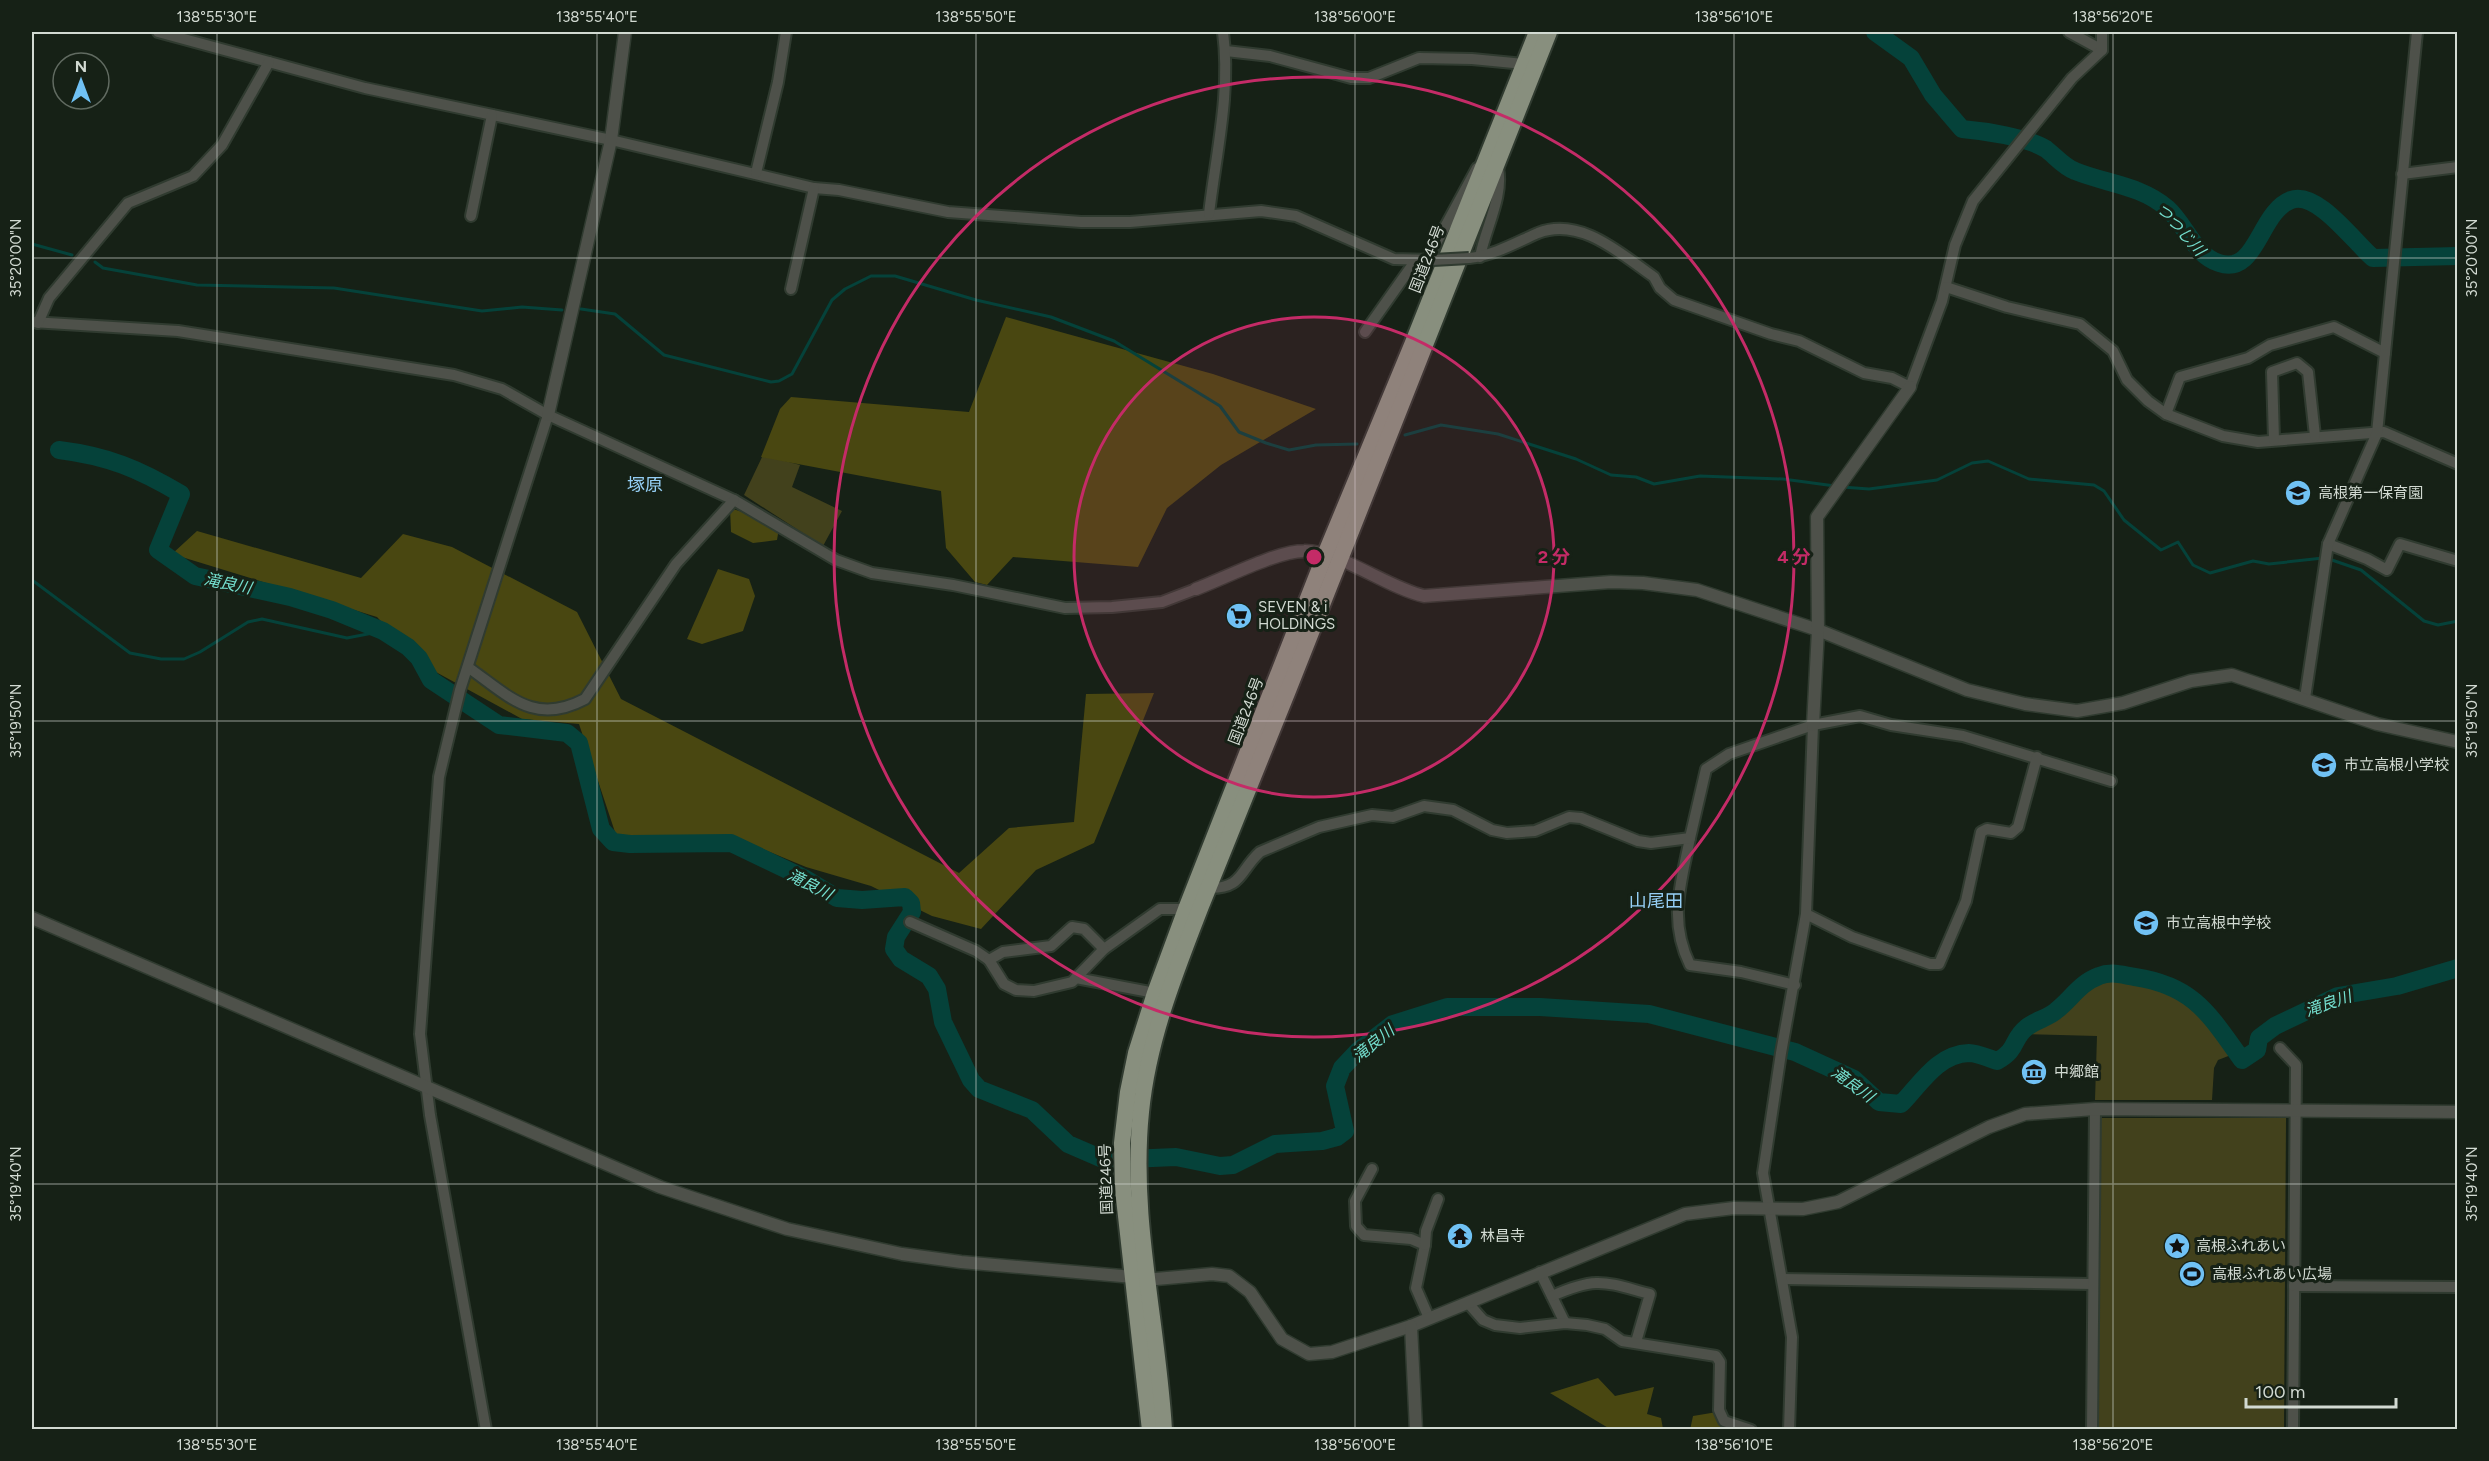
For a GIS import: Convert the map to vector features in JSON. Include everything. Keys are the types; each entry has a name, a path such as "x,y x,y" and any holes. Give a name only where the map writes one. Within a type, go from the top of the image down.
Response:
{"highway":[{"name":"国道246号","path":"1150,1430 1131,1189 1130,1143 1134,1063 1155,993 1186,909 1332,558 1385,450 1537,32"},
{"name":"国道246号","path":"1494,155 1549,32"},
{"name":"国道246号","path":"1130,1143 1144,1089 1156,1027 1332,558"},
{"name":"国道246号","path":"1139,1277 1161,1381 1164,1430"}],"street":[{"path":"159,32 365,88 610,140 814,188 839,190 948,212 1081,222 1130,222 1261,211 1296,216 1394,259 1416,260 1494,254 1552,229 1584,231 1654,277 1660,288 1674,300 1771,334 1799,341 1864,373 1892,378 1910,387"},
{"path":"486,1430 425,1088 420,1034 439,777 460,690 469,668 548,415 610,140 625,32"},
{"path":"756,173 778,82 786,32"},
{"path":"1209,214 1215,155 1224,117 1226,51 1223,32"},
{"path":"2069,32 2102,50"},
{"path":"1789,1430 1792,1336 1770,1210 1765,1196 1764,1154 1806,914 1818,630 1817,517 1910,387 1946,286 1955,245 1973,201 2072,78 2102,50 2102,32"},
{"path":"2305,698 2327,547 2377,433 2391,267 2416,32"},
{"path":"1226,51 1270,56 1350,78 1369,78 1419,58 1472,59 1524,64"},
{"path":"269,62 222,145 193,176 128,203 49,298 35,323 178,331 454,375 502,389 548,415 734,500 836,560 872,573 953,585 1065,608 1113,607 1162,602 1288,554 1305,551 1332,558 1408,592 1424,596 1611,582 1643,583 1697,590 1818,630 1967,690 2049,708 2077,711 2123,703 2191,681 2219,675 2232,675 2377,724 2457,742"},
{"path":"471,216 492,115"},
{"path":"1430,260 1469,180 1494,155 1500,176 1474,257"},
{"path":"2402,174 2457,167"},
{"path":"791,289 814,188"},
{"path":"1365,332 1416,260"},
{"path":"1946,286 1997,304 2080,324 2113,351 2127,380 2148,401 2166,414 2223,436 2258,442 2384,432 2457,464"},
{"path":"2166,414 2180,377 2248,358 2280,342 2334,327 2385,353"},
{"path":"2274,440 2272,372 2297,363 2308,372 2315,436"},
{"path":"469,668 525,708 545,710 573,706 585,699 676,564 734,500"},
{"path":"2327,547 2367,559 2387,570 2400,544 2457,561"},
{"path":"1795,985 1741,972 1690,966 1683,951 1676,909 1706,769 1729,754 1813,725 1860,716 1891,724 1943,731 2037,757 2111,781"},
{"path":"1806,914 1825,921 1852,937 1930,964 1939,964 1966,901 1981,832 1987,829 2011,833 2018,827 2037,757"},
{"path":"1208,888 1234,884 1243,876 1260,852 1318,827 1358,816 1393,817 1424,806 1453,810 1492,830 1507,833 1535,831 1569,817 1581,818 1638,841 1651,843 1690,838"},
{"path":"1076,978 1104,949 1160,909 1186,909"},
{"path":"32,918 660,1187 787,1229 902,1254 961,1262 1139,1277 1212,1274 1229,1276 1250,1292 1282,1339 1309,1354 1332,1352 1411,1326 1685,1215 1734,1208 1803,1209 1838,1202 1989,1127 2025,1114 2095,1109 2457,1112"},
{"path":"910,922 976,951 989,960 1004,984 1016,990 1034,991 1076,978 1155,993"},
{"path":"989,960 1003,952 1051,946 1072,927 1084,929 1104,949"},
{"path":"2280,1048 2295,1065 2297,1110 2293,1430"},
{"path":"2092,1430 2095,1109"},
{"path":"1372,1169 1355,1201 1356,1226 1364,1235 1411,1239 1425,1245"},
{"path":"1429,1318 1416,1288 1426,1231 1438,1199"},
{"path":"1540,1272 1565,1323"},
{"path":"1783,1280 2092,1284"},
{"path":"1552,1296 1580,1283 1603,1282 1650,1294 1636,1342"},
{"path":"2294,1286 2457,1287"},
{"path":"1468,1303 1483,1320 1495,1324 1520,1328 1565,1323 1605,1329 1622,1341 1716,1356 1720,1362 1719,1410 1724,1421 1752,1430"},
{"path":"1411,1326 1416,1430"}],"shaded area":[{"path":"1006,317 1213,374 1316,409 1221,465 1167,508 1138,567 1013,557 987,585 975,582 946,548 941,491 761,457 780,409 791,397 969,412"},
{"path":"763,455 800,465 792,487 842,511 823,546 744,495"},
{"path":"730,508 761,518 779,528 777,540 753,543 731,532"},
{"path":"197,531 361,578 403,534 452,547 577,612 621,699 959,873 1009,828 1074,822 1086,694 1154,693 1094,843 1036,870 981,929 932,916 871,886 806,867 734,837 616,835 579,724 522,719 423,665 377,617 172,554"},
{"path":"718,569 749,579 755,596 743,631 702,644 687,639"},
{"path":"2110,980 2154,987 2181,997 2194,1004 2215,1025 2231,1055 2218,1060 2214,1068 2212,1100 2095,1100 2097,1036 2027,1034 2062,1014 2098,982"},
{"name":"高根ふれあい広場","path":"2101,1118 2286,1118 2284,1429 2098,1429"},
{"path":"1598,1378 1615,1396 1654,1387 1647,1414 1661,1418 1663,1429 1610,1429 1550,1393"},
{"path":"1717,1412 1724,1429 1690,1430 1693,1416"}],"waterway":[{"name":"つつじ川","path":"1875,32 1911,58 1933,95 1962,129 2028,141 2046,149 2071,169 2146,194 2167,208 2197,247 2210,259 2219,263 2232,265 2242,260 2250,252 2280,207 2291,200 2301,199 2312,203 2335,219 2373,258 2458,256"},
{"path":"32,244 72,255"},
{"path":"95,262 103,268 197,285 334,288 482,311 522,307 562,310"},
{"path":"581,309 615,314 664,355 771,382 779,381 792,374 832,300 845,289 871,276 895,276 976,300 1051,317 1114,341 1220,406 1239,432 1266,443 1289,450 1316,445 1357,444"},
{"path":"1405,435 1441,425 1498,434 1576,459 1611,475 1636,477 1654,484 1700,476 1783,479 1835,486"},
{"name":"滝良川","path":"59,450 93,456 123,465 181,494 158,550 195,576 290,597 332,610 383,631 408,647 419,658 431,680 499,725 567,733 579,743 601,829 613,842 630,844 731,843 804,878 837,898 862,900 905,897 911,903 912,912 896,937 894,949 901,959 929,976 937,989 943,1022 971,1080 979,1089 1032,1110 1068,1144 1105,1160 1176,1157 1220,1166 1233,1165 1275,1144 1322,1141 1337,1137 1345,1131 1335,1086 1342,1068 1358,1051 1393,1024 1447,1007 1540,1007 1649,1014 1795,1052 1854,1079 1879,1102 1901,1104 1930,1072 1948,1059 1969,1053 1997,1061 2004,1057 2026,1028 2054,1013 2081,987 2103,975 2117,974 2155,981 2186,995 2209,1016 2242,1060 2257,1050 2259,1038 2275,1026 2338,996 2397,986 2458,968"},
{"path":"1842,487 1869,489 1937,480 1972,463 1988,461 2029,479 2094,485 2104,491 2124,520 2161,550 2178,542 2193,565 2210,573 2253,561 2269,564 2323,558"},
{"path":"2329,559 2361,570 2424,621 2438,625 2458,621"},
{"name":"滝良川","path":"32,580 130,653 161,659 184,659 200,652 248,622 262,619 347,638 383,631"}],"place":[{"name":"高根第一保育園","path":"2298,493"},
{"name":"SEVEN & i HOLDINGS","path":"1239,616"},
{"name":"市立高根小学校","path":"2324,765"},
{"name":"市立高根中学校","path":"2146,923"},
{"name":"中郷館","path":"2034,1072"},
{"name":"林昌寺","path":"1460,1236"},
{"name":"高根ふれあい","path":"2177,1246"},
{"name":"高根ふれあい広場","path":"2192,1274"}],"district":[{"name":"塚原","path":"645,485"},
{"name":"山尾田","path":"1656,901"}]}
